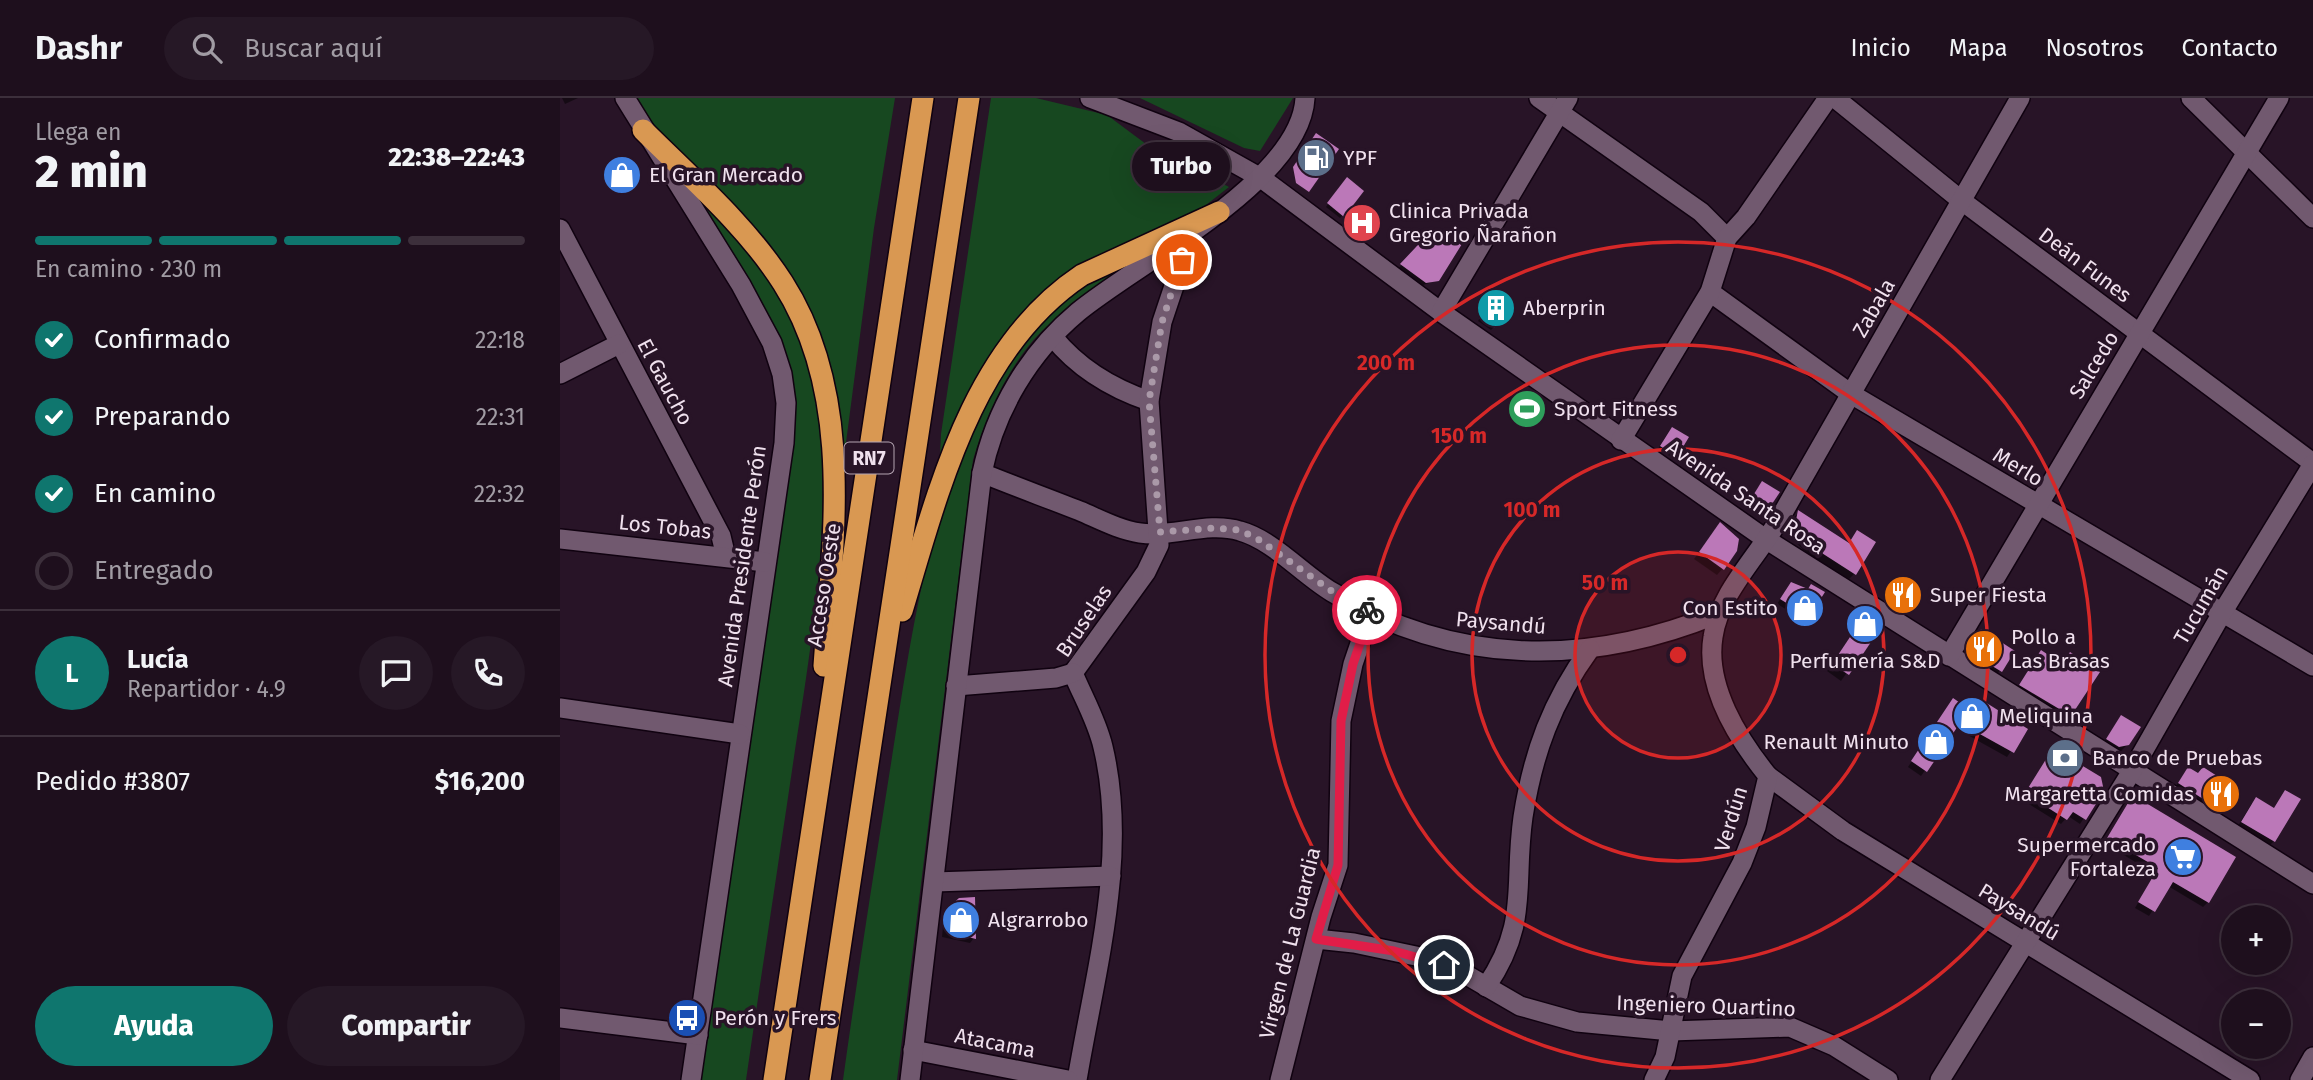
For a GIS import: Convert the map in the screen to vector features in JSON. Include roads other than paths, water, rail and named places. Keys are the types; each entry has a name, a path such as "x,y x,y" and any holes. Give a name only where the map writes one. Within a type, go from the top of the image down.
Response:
{"highway":[{"name":"Acceso Oeste","path":"774,1080 923,98"},
{"name":"RN7","path":"820,1080 969,98"},
{"path":"643,130 762,254 801,315 819,360 834,463 834,526 813,817"},
{"path":"880,683 932,511 957,444 982,392 1011,344 1050,300 1082,275 1219,212"}],"street":[{"name":"Avenida Presidente Perón","path":"625,98 741,285 772,342 782,374 786,403 784,443 691,1080"},
{"name":"Avenida Santa Rosa","path":"1090,98 1179,132 1261,178 1441,312 1767,540 2313,884"},
{"path":"1539,98 1563,106 1701,212 1727,238"},
{"path":"1621,440 1710,292 1727,238 1746,217 1828,98"},
{"name":"Deán Funes","path":"1835,98 1962,201 2313,463"},
{"name":"Zabala","path":"1767,540 2020,98"},
{"path":"2191,98 2313,218"},
{"name":"Salcedo","path":"1949,656 2279,98"},
{"path":"910,1080 982,473 988,443 1007,399 1053,337 1078,312 1191,235 1261,178 1301,119 1307,99"},
{"path":"1441,312 1563,106"},
{"name":"El Gaucho","path":"560,229 721,536 726,557"},
{"name":"Bruselas","path":"1077,1080 1111,876 1113,838 1108,770 1096,726 1073,673 1146,572 1159,545 1149,401 1162,322 1191,235"},
{"name":"Merlo","path":"1710,292 1851,394 2313,666"},
{"path":"1053,337 1067,355 1117,390 1149,401"},
{"path":"560,374 619,344"},
{"name":"Tucumán","path":"1940,1080 2132,771 2222,613 2313,463"},
{"name":"Paysandú","path":"982,473 1124,529 1141,533 1216,528 1238,530 1255,537 1333,592 1435,639 1468,647 1540,651 1590,649 1683,628 1717,614"},
{"name":"Los Tobas","path":"560,539 765,562"},
{"name":"Verdún","path":"1654,1080 1665,1058 1682,976 1742,863 1756,827 1768,776 1747,750 1732,723 1715,676 1711,650 1717,614 1767,540"},
{"name":"Virgen de La Guardia","path":"1280,1080 1338,865 1341,721 1353,664 1371,611"},
{"path":"1486,987 1504,960 1517,917 1523,819 1540,745 1559,693 1590,649"},
{"path":"956,686 1056,678 1073,673"},
{"path":"560,708 740,734"},
{"name":"Paysandú","path":"1768,776 1843,831 2250,1080"},
{"path":"934,882 1111,876"},
{"name":"Ingeniero Quartino","path":"1316,939 1354,943 1430,960 1458,970 1520,1006 1577,1022 1671,1031 1790,1027 1834,1046 1888,1080"},
{"path":"560,1018 698,1035"},
{"name":"Atacama","path":"913,1050 1068,1080"},
{"path":"2300,1080 2313,1057"}],"place":[{"name":"YPF","path":"1316,158"},
{"name":"El Gran Mercado","path":"622,175"},
{"name":"Clinica Privada Gregorio Ñarañon","path":"1362,223"},
{"name":"Turbo","path":"1182,260"},
{"name":"Aberprin","path":"1496,308"},
{"name":"Sport Fitness","path":"1527,409"},
{"name":"Super Fiesta","path":"1903,595"},
{"name":"Con Estito","path":"1805,608"},
{"name":"Perfumería S&D","path":"1865,624"},
{"name":"Pollo a Las Brasas","path":"1984,649"},
{"name":"Meliquina","path":"1972,716"},
{"name":"Renault Minuto","path":"1936,742"},
{"name":"Banco de Pruebas","path":"2065,758"},
{"name":"Margaretta Comidas","path":"2221,794"},
{"name":"Supermercado Fortaleza","path":"2183,857"},
{"name":"Algrarrobo","path":"961,920"},
{"name":"Perón y Frers","path":"687,1018"}]}
